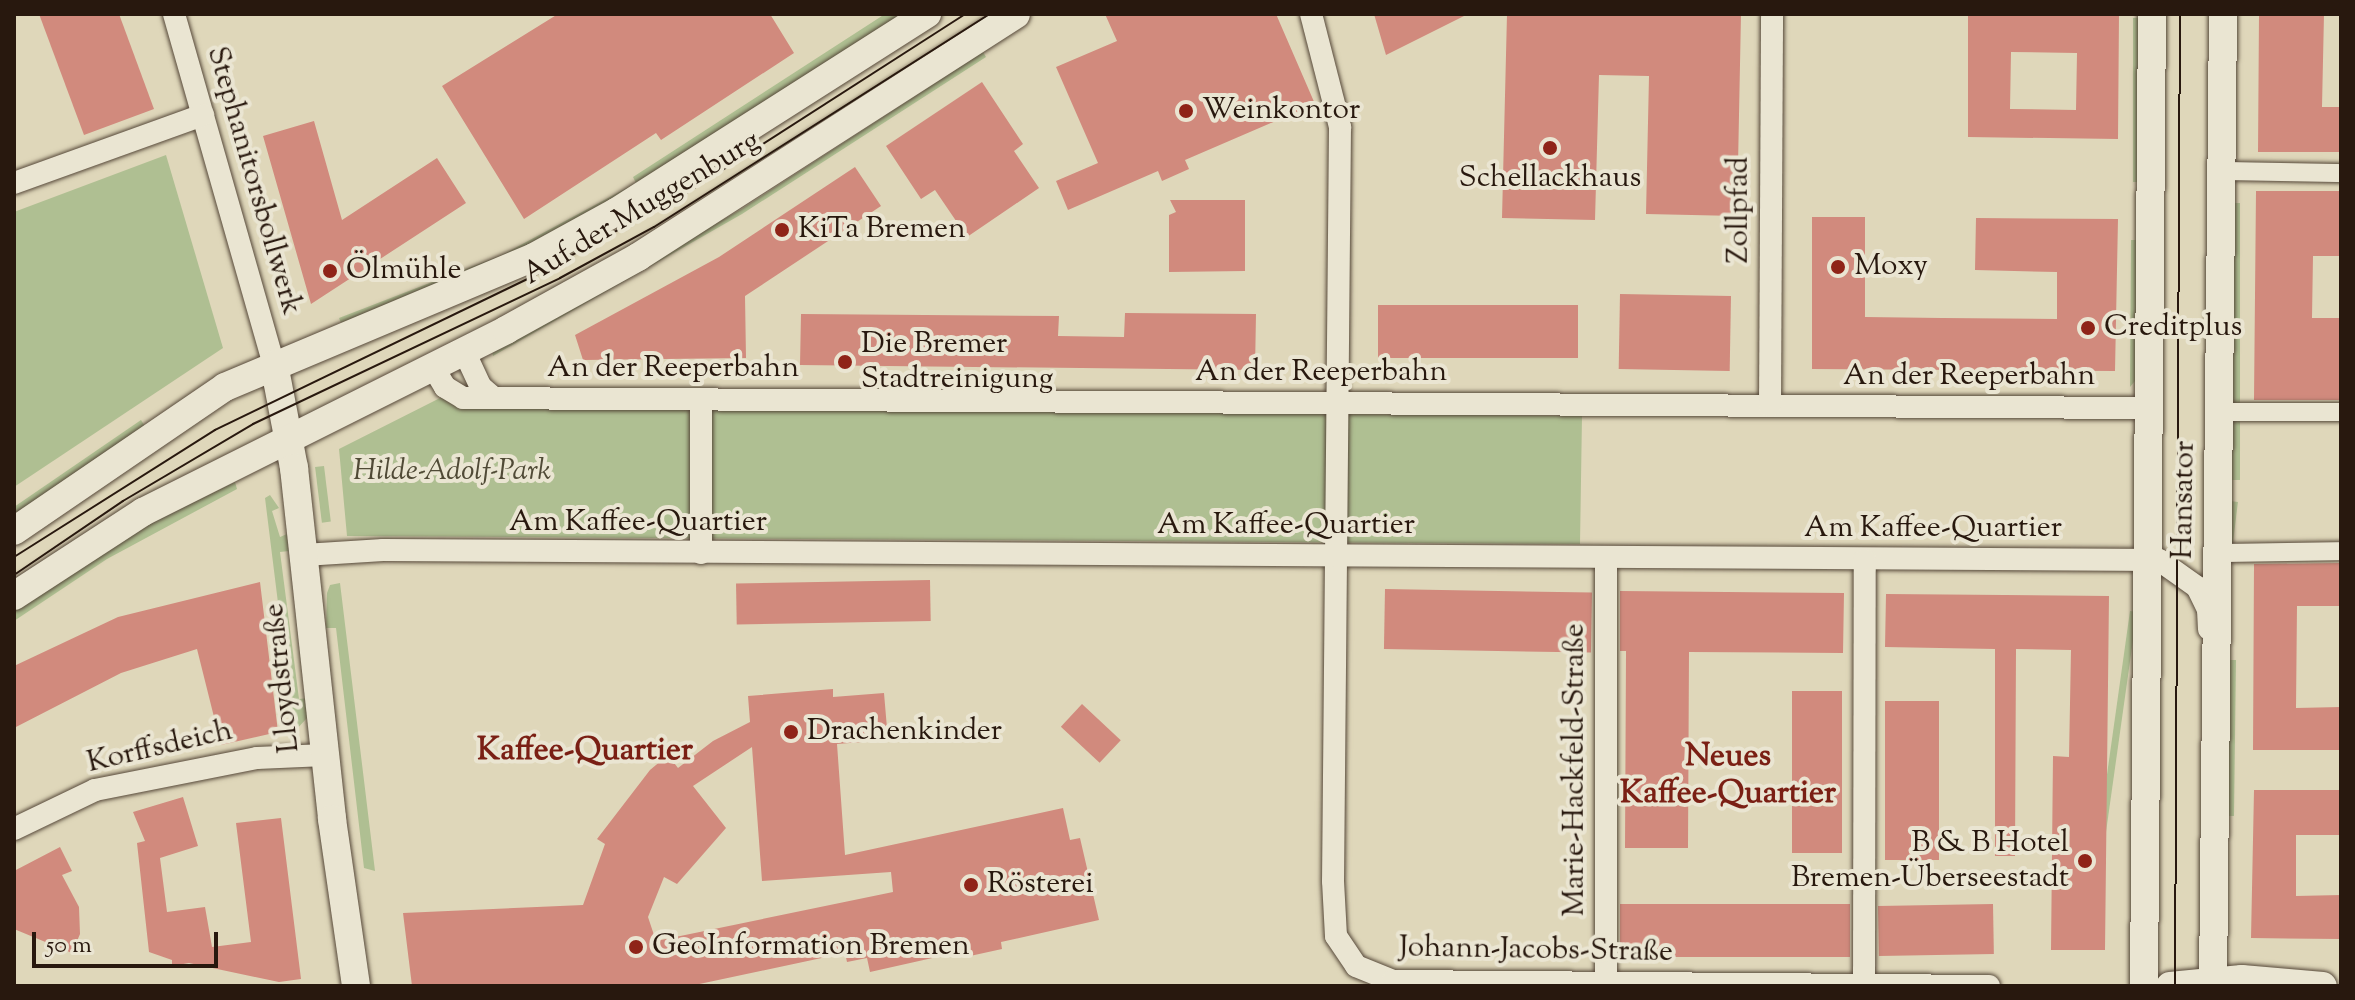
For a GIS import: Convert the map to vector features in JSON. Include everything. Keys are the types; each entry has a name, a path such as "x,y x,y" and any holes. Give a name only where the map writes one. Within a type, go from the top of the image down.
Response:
{"street":[{"name":"Stephanitorsbollwerk","path":"174,14 274,364"},
{"name":"Auf der Muggenburg","path":"14,531 171,420 274,364 548,250 616,212 927,14"},
{"name":"Auf der Muggenburg","path":"14,596 143,512 433,367 638,257 1016,14"},
{"name":"Johann-Jacobs-Straße","path":"1311,14 1340,127 1335,403 1336,936 1356,966 1393,981 1989,986"},
{"name":"Zollpfad","path":"1770,406 1772,14"},
{"name":"Hansator","path":"2144,986 2152,14"},
{"name":"Hansator","path":"2212,983 2223,14"},
{"path":"14,183 203,115"},
{"path":"2221,171 2341,173"},
{"path":"464,351 480,386 494,398"},
{"name":"Lloydstraße","path":"274,364 289,438 325,755 356,986"},
{"name":"An der Reeperbahn","path":"433,367 445,387 463,398 2148,408"},
{"path":"701,400 701,553"},
{"path":"2220,412 2341,412"},
{"name":"Am Kaffee-Quartier","path":"304,555 383,550 1865,560 2147,559 2168,564 2197,587 2208,610 2210,636 2217,642"},
{"path":"2218,553 2341,551"},
{"name":"Marie-Hackfeld-Straße","path":"1606,558 1606,983"},
{"path":"1864,985 1865,560"},
{"name":"Korffsdeich","path":"14,829 95,790 257,758 325,755"},
{"path":"2170,986 2212,983 2323,986"}],"green space":[{"path":"885,14 910,14 641,185 504,260 341,323 339,318 502,255 636,183 633,177"},
{"path":"2133,18 2141,18 2141,182 2133,182"},
{"path":"983,52 986,57 742,214 493,356 492,351 740,210"},
{"path":"166,155 223,348 14,487 14,212"},
{"path":"2232,203 2240,203 2240,480 2232,480"},
{"path":"2131,240 2139,240 2135,381 2130,387"},
{"name":"Hilde-Adolf-Park","path":"442,397 461,407 1582,416 1580,544 347,536 339,449"},
{"path":"141,420 146,428 14,521 14,507"},
{"path":"324,466 331,522 322,523 315,467"},
{"path":"235,482 237,489 107,559 14,621 14,610 34,596 152,522"},
{"path":"270,495 279,508 272,511 280,537 287,534 289,551 280,552 299,699 308,698 307,718 294,732 265,498"},
{"path":"2230,501 2238,502 2225,605 2217,604"},
{"path":"340,583 375,871 364,868 336,628 326,628 327,593 330,585"},
{"path":"2130,611 2137,612 2092,931 2085,930"},
{"path":"2228,660 2236,660 2234,816 2228,816"}],"building":[{"path":"39,14 119,14 154,109 84,135"},
{"path":"558,14 770,14 794,53 661,140 656,133 524,219 442,86"},
{"name":"Weinkontor","path":"1105,14 1276,14 1315,104 1185,160 1189,169 1162,181 1158,171 1068,210 1056,181 1098,163 1056,67 1117,41"},
{"path":"1374,14 1468,14 1386,55"},
{"name":"Schellackhaus","path":"1507,14 1741,14 1737,216 1646,214 1649,76 1599,75 1595,220 1502,218"},
{"path":"1968,14 2119,14 2118,139 1968,137","holes":["2011,52 2077,53 2076,110 2010,109"]},
{"path":"2259,14 2324,14 2322,107 2341,107 2341,152 2258,152"},
{"path":"982,82 1023,144 1014,151 1039,188 967,237 935,190 921,199 886,146"},
{"path":"314,121 342,220 437,158 466,203 311,304 263,136"},
{"path":"855,167 881,206 745,296 746,358 583,360 575,335 719,257"},
{"path":"2256,191 2341,191 2341,256 2313,256 2312,318 2341,318 2341,400 2254,400"},
{"path":"1170,200 1245,200 1245,271 1169,272 1169,215 1176,212"},
{"path":"1812,217 1865,217 1865,317 2057,319 2057,272 1975,270 1976,218 2118,219 2115,371 1812,369"},
{"path":"1620,294 1731,296 1730,371 1619,369"},
{"path":"1378,305 1578,305 1578,358 1378,358"},
{"path":"1125,313 1256,314 1255,370 800,365 801,314 1059,316 1058,336 1124,337"},
{"path":"2341,563 2341,606 2297,606 2296,708 2341,707 2341,750 2253,750 2254,564"},
{"path":"930,580 931,621 737,624 736,583"},
{"path":"260,582 278,732 221,745 197,649 121,673 14,728 14,666 118,617"},
{"path":"1385,589 1592,593 1591,653 1384,649"},
{"path":"1620,591 1844,593 1843,653 1689,652 1688,848 1625,848 1626,651 1620,651"},
{"path":"1886,594 2109,596 2105,950 2051,950 2053,756 2069,757 2071,650 2016,649 2015,856 1995,856 1995,649 1885,647"},
{"path":"833,689 833,697 884,693 888,740 837,744 845,855 1063,808 1070,840 1080,838 1099,920 1001,942 1002,949 970,956 968,950 870,972 867,958 847,962 845,953 690,986 412,986 403,913 583,905 605,844 597,839 650,770 668,755 678,768 713,741 750,722 748,696","holes":["752,747 762,881 891,872 893,892 656,941 648,917 664,877 677,884 726,828 693,786"]},
{"path":"1792,691 1842,691 1842,853 1792,853"},
{"path":"1885,701 1939,701 1939,860 1885,860"},
{"path":"1082,704 1121,740 1100,763 1061,727"},
{"path":"2254,790 2341,790 2341,835 2296,835 2296,896 2341,895 2341,939 2251,938"},
{"path":"183,797 198,846 160,858 167,912 205,907 212,947 251,942 236,823 281,818 301,979 279,982 189,963 172,966 172,960 149,952 137,843 145,841 133,812"},
{"path":"60,847 72,871 62,875 79,907 80,934 72,953 14,929 14,871"},
{"path":"1620,904 1850,904 1850,957 1620,957"},
{"path":"1993,904 1994,954 1879,956 1878,906"}],"tram line":[{"path":"14,557 215,430 530,278 688,192 965,14"},
{"path":"14,575 123,501 253,424 560,278 654,227 989,14"},
{"path":"2175,986 2180,14"}],"place":[{"name":"Weinkontor","path":"1186,111"},
{"name":"Schellackhaus","path":"1550,148"},
{"name":"KiTa Bremen","path":"782,230"},
{"name":"Moxy","path":"1838,267"},
{"name":"Ölmühle","path":"330,271"},
{"name":"Creditplus","path":"2088,328"},
{"name":"Die Bremer Stadtreinigung","path":"845,362"},
{"name":"Drachenkinder","path":"791,732"},
{"name":"B & B Hotel Bremen-Überseestadt","path":"2085,861"},
{"name":"Rösterei","path":"971,885"},
{"name":"GeoInformation Bremen","path":"636,947"}],"district":[{"name":"Kaffee-Quartier","path":"585,751"},
{"name":"Neues Kaffee-Quartier","path":"1728,776"}]}
